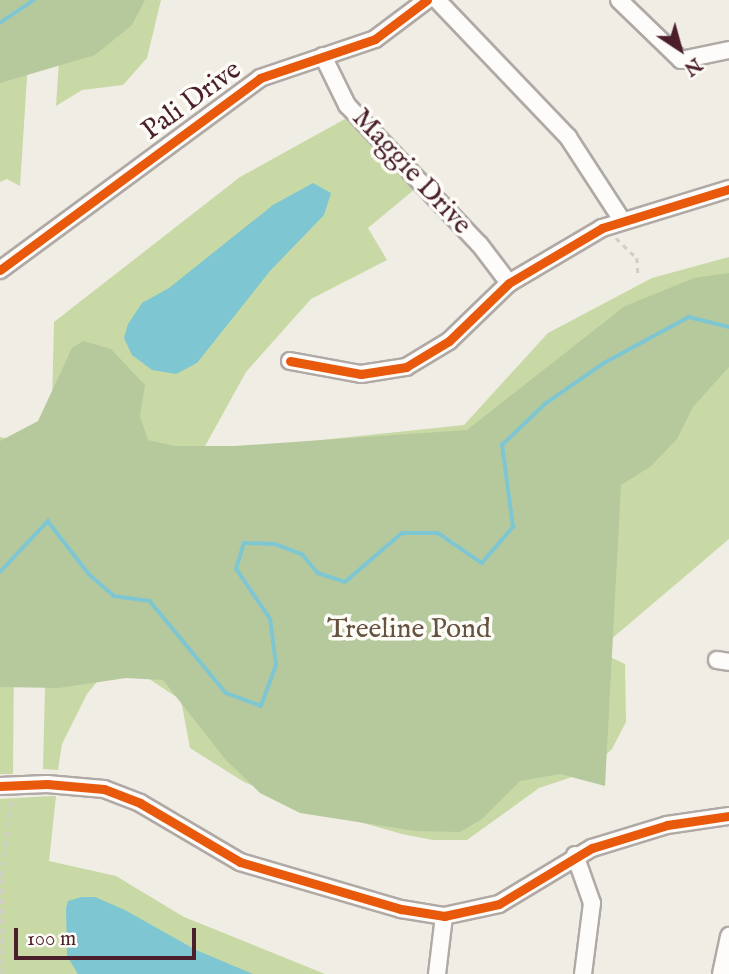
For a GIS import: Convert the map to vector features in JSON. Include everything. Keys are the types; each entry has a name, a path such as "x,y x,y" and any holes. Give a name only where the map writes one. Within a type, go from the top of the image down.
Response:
{"street":[{"name":"Pali Drive","path":"0,270 243,89 278,69 375,39 427,0"},
{"path":"437,0 562,130 600,181 618,227"},
{"path":"619,0 681,60 729,50"},
{"name":"Maggie Drive","path":"323,56 347,105 480,245 509,283"},
{"path":"290,360 360,374 406,367 449,341 509,283 618,227 729,189"},
{"path":"0,786 64,784 104,789 140,803 240,862 401,909 444,916 499,904 575,855 667,825 729,816"},
{"path":"575,855 592,903 583,974"},
{"path":"437,974 444,916"},
{"path":"721,974 729,936"}],"path":[{"path":"618,227 622,249 637,258 638,273"},
{"path":"2,974 1,876 12,799"}],"green space":[{"path":"0,0 32,0 20,186 7,179 0,182"},
{"path":"0,0 145,0 132,25 95,55 0,83"},
{"path":"63,0 161,0 147,58 123,85 82,90 56,106"},
{"name":"Treeline Pond","path":"345,119 415,189 368,228 387,260 311,299 246,372 204,448 216,451 464,425 548,333 652,278 729,257 729,539 609,641 608,656 625,664 626,722 612,749 587,772 539,788 467,840 433,840 402,834 303,806 244,782 190,748 181,700 134,669 101,677 87,694 62,744 58,770 43,769 54,322 240,177"},
{"name":"Treeline Pond","path":"729,273 729,367 693,407 677,439 650,467 621,485 605,786 560,774 520,781 482,819 460,832 416,831 300,813 260,793 225,759 163,680 126,678 59,688 0,687 0,441 38,421 72,348 83,341 111,349 145,385 140,416 148,440 175,446 235,446 467,430 625,306 694,278"},
{"path":"0,437 16,440 13,774 0,774"},
{"path":"56,796 49,861 116,876 184,917 325,974 0,974 0,799"}],"water":[{"path":"313,183 331,193 324,215 270,271 197,363 176,374 152,370 132,355 124,338 128,324 142,303 169,288 273,205"},
{"path":"95,897 125,910 196,950 253,974 78,974 67,956 66,908 68,901"}],"waterway":[{"path":"0,23 34,0"},
{"path":"0,572 48,521 89,574 114,596 150,601 226,693 261,706 276,665 270,619 236,569 244,543 275,544 303,555 318,573 345,582 402,533 438,533 482,563 513,527 502,445 545,404 604,363 689,317 729,327"}],"cycle path":[{"path":"0,270 260,78 375,39 427,0"},
{"path":"290,361 361,374 406,367 449,341 509,283 602,228 729,189"},
{"path":"0,786 47,784 104,789 140,803 240,862 401,909 444,916 499,904 592,848 667,825 729,816"}]}
